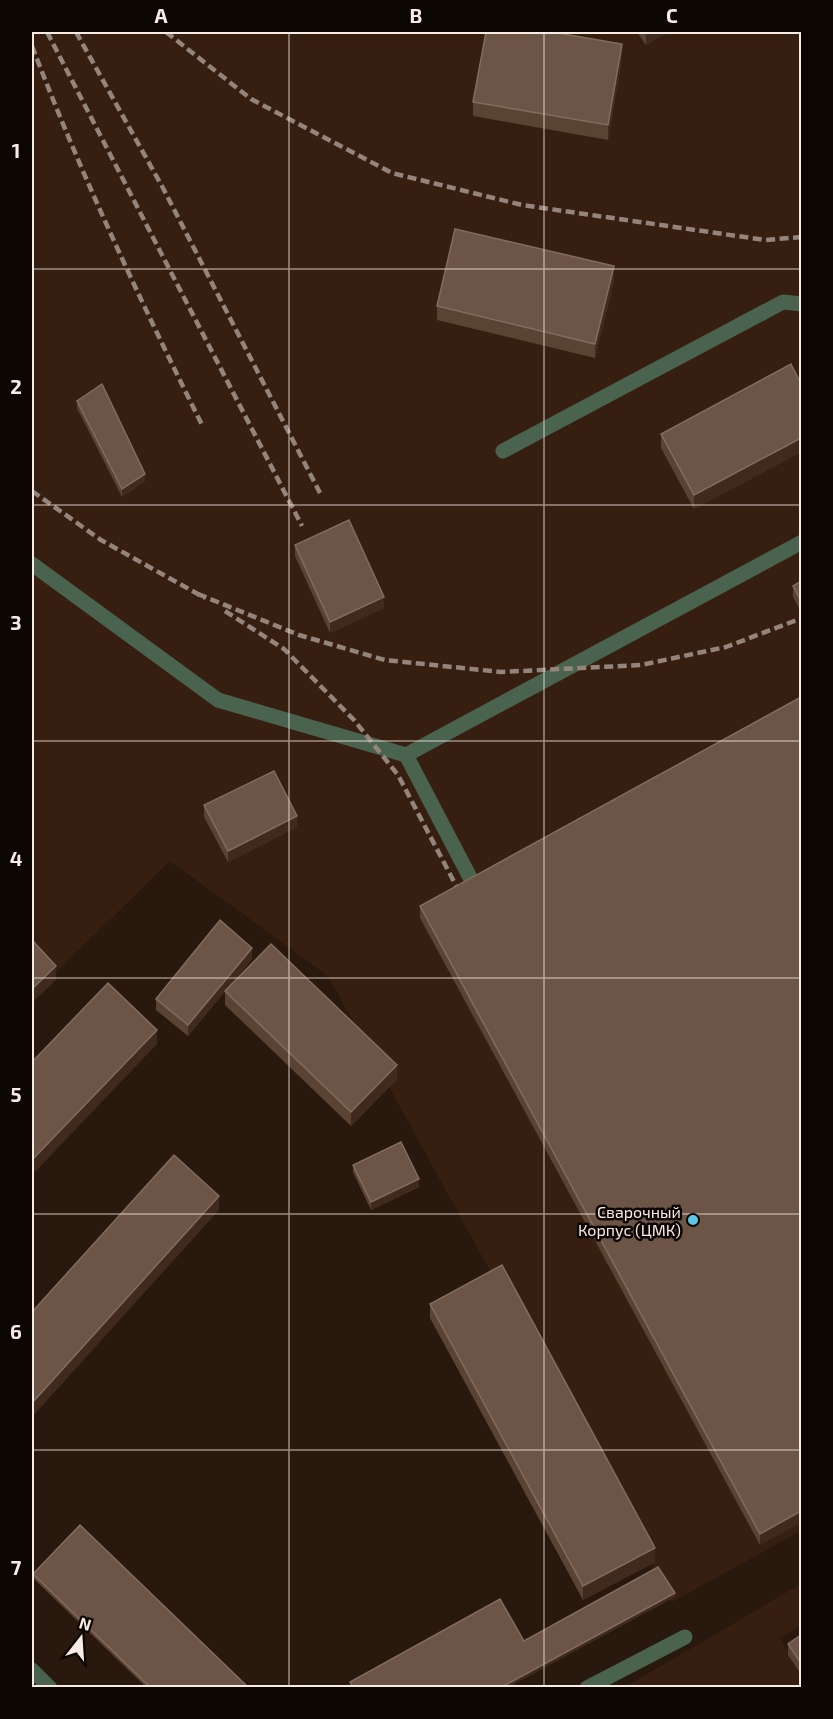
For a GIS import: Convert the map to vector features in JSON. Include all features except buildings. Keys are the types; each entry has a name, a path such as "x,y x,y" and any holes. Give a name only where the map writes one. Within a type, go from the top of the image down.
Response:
{"street":[{"path":"503,451 783,302 801,304"},
{"path":"32,564 218,700 406,755 801,542"},
{"path":"406,755 475,887"},
{"path":"587,1688 685,1637"},
{"path":"32,1670 50,1688"}],"shaded area":[{"path":"32,32 801,32 801,1531 672,1602 328,976 170,861 32,996"},
{"path":"801,1584 801,1625 780,1638 801,1674 801,1687 625,1687"}],"railway":[{"path":"47,32 302,526"},
{"path":"76,32 163,188 320,493"},
{"path":"166,32 251,99 392,173 522,205 765,240 802,237"},
{"path":"32,46 113,239 203,427"},
{"path":"32,491 101,540 205,598"},
{"path":"198,594 299,635 385,660 501,672 641,665 726,647 802,618"},
{"path":"225,611 284,649 354,720 398,775 461,895"}],"place":[{"name":"Сварочный Корпус (ЦМК)","path":"693,1220"}]}
